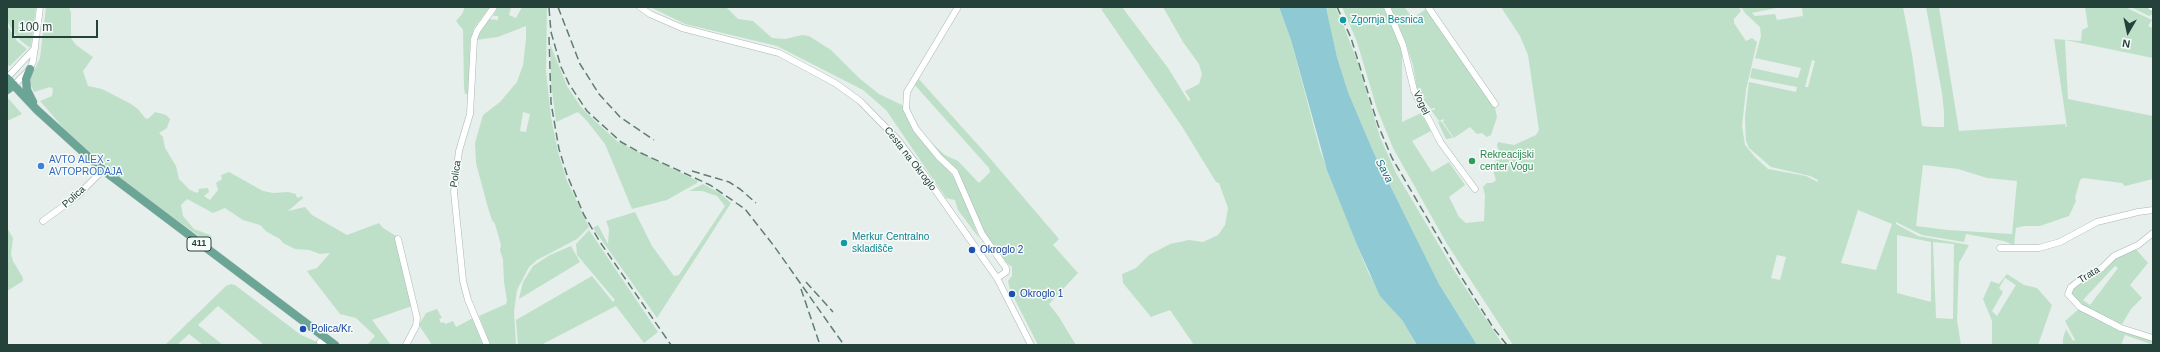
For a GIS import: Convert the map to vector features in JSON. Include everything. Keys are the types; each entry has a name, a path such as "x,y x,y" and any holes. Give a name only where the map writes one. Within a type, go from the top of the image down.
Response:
{"main road":[{"path":"30,69 26,79 27,90 37,110"},
{"path":"7,78 10,88"},
{"name":"411","path":"10,88 37,110 102,170 328,344"}],"street":[{"path":"10,88 30,69 36,47 40,7"},
{"name":"Polica","path":"487,345 468,300 463,281 454,192 458,156 470,114 474,39 476,31 494,7"},
{"name":"Cesta na Okroglo","path":"640,7 650,14 682,28 779,54 835,83 860,102 898,140 920,168 997,278 1031,345"},
{"path":"958,7 907,92 906,109 916,129 939,157 954,172 982,234 1006,268 1006,272 997,278"},
{"name":"Vogel","path":"1387,7 1404,45 1414,90 1419,101 1441,143 1475,189"},
{"path":"1428,7 1495,104"},
{"path":"7,78 36,47"},
{"name":"Polica","path":"43,221 76,197 102,170"},
{"path":"2000,248 2023,249 2048,246 2060,242 2097,222 2153,210"},
{"name":"Trata","path":"2153,232 2138,245 2114,256 2102,268 2080,280 2071,287 2068,294 2080,306 2092,314 2121,328 2153,338"},
{"path":"398,239 417,318 416,326 406,345"}],"green space":[{"path":"7,7 36,7 31,46 29,47 21,41 14,33 7,21"},
{"path":"46,7 69,7 71,13 71,38 76,45 93,57 83,71 88,86 102,89 131,104 138,109 145,118 148,119 155,112 166,115 170,119 167,128 159,133 163,137 165,148 176,166 179,179 190,190 197,193 199,191 198,189 208,188 209,192 204,196 210,200 218,190 216,183 222,179 221,175 229,172 263,191 273,193 288,192 296,194 298,198 302,196 303,198 288,211 305,207 312,215 347,235 379,223 383,228 396,236 412,306 372,320 391,345 369,345 368,344 375,336 356,318 340,314 307,271 317,268 330,253 320,254 309,250 295,249 283,243 280,239 267,232 260,225 243,220 225,208 213,213 187,199 181,205 183,216 194,229 212,237 209,243 134,190 67,132 40,101 52,96 53,89 50,87 34,92 29,81 40,58"},
{"path":"465,7 490,7 474,28 470,40 469,94 465,94 464,88 463,30 456,21 462,14"},
{"path":"498,7 511,7 509,15 516,18 522,7 547,7 546,71 551,117 558,152 567,181 589,227 577,239 537,260 529,267 517,290 514,312 516,345 490,345 479,316 506,304 507,300 503,260 500,250 501,245 495,224 488,208 476,163 475,143 483,115 500,102 517,82 523,65 526,39 526,26 498,37 476,40 480,30 489,19 498,20 498,16 493,16","holes":["523,112 530,114 526,132 520,131"]},
{"path":"650,7 726,7 738,19 753,21 772,38 785,39 802,35 809,36 831,50 859,78 879,94 902,105 910,124 957,181 979,238 958,210 955,200 946,198 886,110 863,90 777,46 685,24"},
{"path":"1106,7 1122,7 1168,68 1189,102 1190,99 1185,91 1199,84 1202,74 1199,64 1183,42 1163,7 1279,7 1291,40 1320,150 1357,245 1369,274 1387,303 1402,320 1417,345 1194,345 1170,310 1151,317 1123,283 1122,274 1136,268 1149,255 1170,244 1189,240 1203,242 1218,235 1225,225 1228,208 1219,183 1216,182 1183,128 1101,9"},
{"path":"1326,7 1335,7 1341,19 1358,63 1380,137 1396,173 1455,272 1503,345 1477,345 1439,284 1373,151 1348,92 1337,57"},
{"path":"1342,7 1384,7 1402,50 1402,122 1421,113 1431,131 1412,141 1432,172 1449,162 1465,185 1449,197 1459,217 1466,223 1484,221 1485,195 1483,187 1487,183 1492,183 1496,180 1492,167 1500,153 1497,146 1498,142 1514,145 1536,135 1539,130 1528,55 1520,36 1501,7 1739,7 1741,11 1734,19 1734,23 1746,41 1752,38 1757,42 1746,90 1742,126 1745,145 1768,169 1806,176 1818,182 1818,180 1810,176 1771,167 1749,148 1746,141 1745,117 1749,82 1796,92 1797,87 1750,78 1752,68 1798,78 1801,68 1755,58 1761,36 1760,27 1745,13 1741,7 1781,7 1752,13 1755,16 1775,14 1777,20 1803,16 1802,8 1809,7 1903,7 1912,54 1922,126 1944,127 1942,93 1926,7 1939,7 1959,131 2066,124 2065,126 2067,127 2054,39 2081,41 2082,30 2088,27 2085,7 2125,7 2152,20 2148,26 2153,28 2153,58 2065,40 2068,99 2153,116 2153,179 2125,186 2122,183 2083,178 2080,180 2075,198 2076,201 2069,216 2040,226 2024,226 2016,228 2014,245 2004,241 1966,234 1964,242 1922,235 1896,222 1896,224 1918,236 1969,245 1959,263 1957,320 1961,345 1513,345 1447,244 1393,148 1377,109 1357,42","holes":["1812,60 1815,61 1808,87 1805,87","1923,165 1958,169 1987,178 2017,181 2012,234 1948,230 1916,226","1858,210 1892,224 1876,270 1841,263","1897,235 1931,242 1931,302 1897,293","1933,242 1954,244 1953,319 1936,318","1777,255 1786,257 1780,280 1771,278"]},
{"path":"1390,7 1404,7 1413,18 1426,9 1495,108 1497,117 1491,135 1487,137 1482,133 1477,134 1470,127 1454,138 1443,122 1444,119 1439,121 1431,110 1435,110 1435,108 1431,109 1423,99 1427,96 1423,98 1417,89 1413,65 1406,44"},
{"path":"2131,7 2146,7 2153,11 2153,14 2149,16"},
{"path":"7,25 17,41 27,49 10,66 7,65"},
{"path":"550,44 567,86 581,107 595,121 618,142 698,181 697,183 667,200 632,209 605,144 587,121 578,112 556,122 551,82"},
{"path":"917,77 988,156 1059,239 1053,245 1078,273 1049,304 1059,317 1076,345 1038,345 1010,290 1008,281 1012,276 1012,267 1002,259 994,248 979,222 971,204 942,156 926,138 945,155 958,161 979,183 990,172 989,168 913,83"},
{"path":"7,97 22,114 7,121"},
{"path":"1441,121 1453,138 1446,139 1438,122"},
{"path":"703,184 720,193 731,203 657,318 593,228 598,225 608,244 609,229 606,221 635,212 652,246 674,276 679,275 725,206 717,196 702,191 689,191"},
{"path":"7,228 13,238 11,254 13,261 23,278 23,281 7,291"},
{"path":"589,230 658,332 644,343 616,306 541,345 518,345 516,320 592,276 613,302 615,300 577,255 576,244"},
{"path":"571,246 580,262 519,299 523,282 533,266 550,255"},
{"path":"2135,248 2148,263 2130,285 2142,298 2131,309 2121,326 2082,306 2071,293 2072,288 2115,257","holes":["2115,266 2118,268 2090,305 2083,300"]},
{"path":"2007,274 2024,285 2037,288 2052,305 2038,345 1992,345 1992,321 1983,299 1991,281 1999,284","holes":["2005,278 2016,285 1997,316 1992,311 2003,292 1999,288"]},
{"path":"231,284 235,285 301,335 317,342 315,345 261,345 262,343 218,306 198,325 223,345 203,345 189,334 177,345 165,345 226,286"},
{"path":"2080,308 2153,340 2153,345 2125,335 2121,345 2063,345 2063,338 2066,329 2073,341 2075,340 2065,321"},
{"path":"437,309 442,318 439,319 441,323 444,322 445,324 453,321 456,327 473,318 484,345 432,345 419,325 426,313"}],"water":[{"path":"1279,7 1326,7 1337,57 1348,92 1373,151 1439,284 1477,345 1417,345 1402,320 1380,296 1357,245 1327,170 1291,40"}],"railway":[{"path":"558,7 580,64 599,94 620,117 654,140"},
{"path":"1337,7 1351,38 1378,125 1392,158 1462,278 1494,329 1507,345"},
{"path":"549,8 551,32 561,67 569,84 587,111 621,142 641,153 710,185 745,209 774,246 844,345"},
{"path":"549,37 551,103 559,149 567,175 584,215 600,242 671,345"},
{"path":"692,171 729,182 740,189 756,203"},
{"path":"806,282 833,312"},
{"path":"801,289 820,345"}],"place":[{"name":"Zgornja Besnica","path":"1343,20"},
{"name":"Rekreacijski center Vogu","path":"1472,161"},
{"name":"AVTO ALEX - AVTOPRODAJA","path":"41,166"},
{"name":"Merkur Centralno skladišče","path":"844,243"},
{"name":"Okroglo 2","path":"972,250"},
{"name":"Okroglo 1","path":"1012,294"},
{"name":"Polica/Kr.","path":"303,329"}],"water label":[{"name":"Sava","path":"1384,171"}]}
